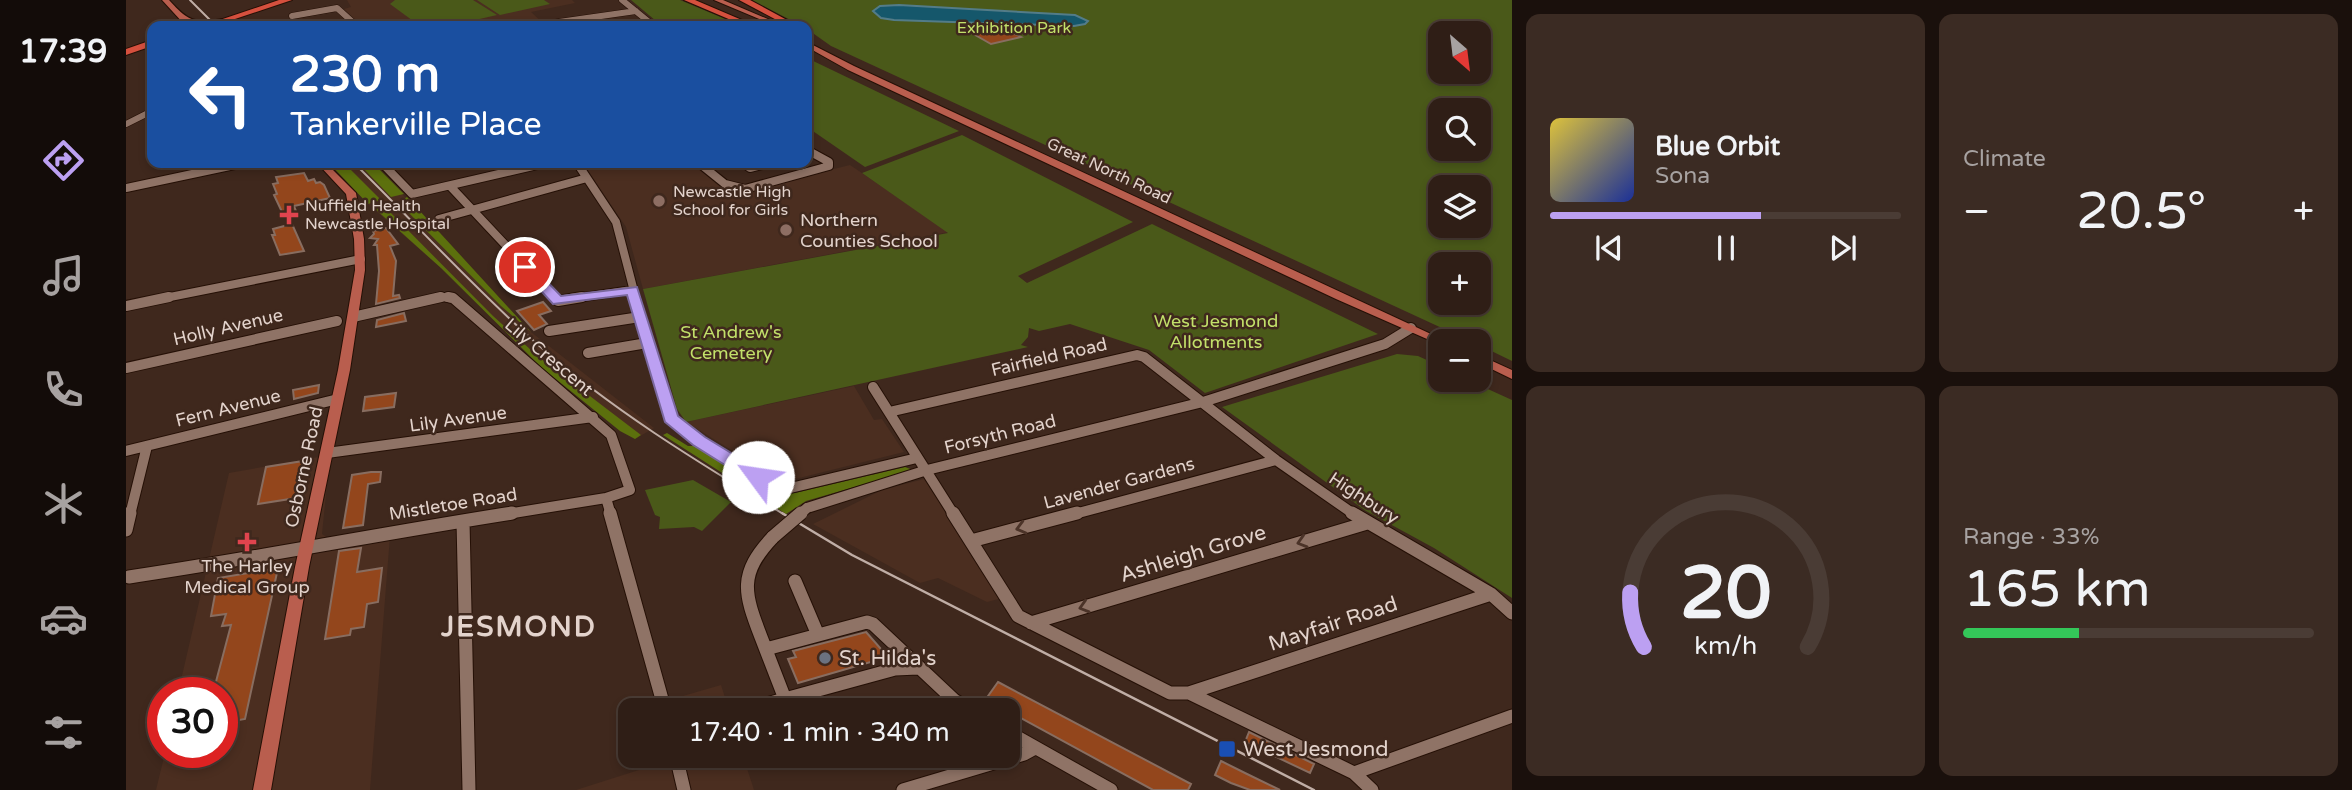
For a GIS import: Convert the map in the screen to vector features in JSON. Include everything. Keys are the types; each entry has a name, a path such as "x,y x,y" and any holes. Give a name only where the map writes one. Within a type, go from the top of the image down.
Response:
{"highway":[{"path":"255,12 282,0"},
{"path":"228,21 288,0"},
{"path":"230,21 298,0"},
{"path":"688,0 711,3 743,21"},
{"path":"744,1 784,21"},
{"path":"127,52 147,47"}],"main road":[{"path":"165,0 187,21"},
{"path":"711,3 754,21"},
{"path":"711,3 766,21"},
{"path":"183,19 192,21"},
{"name":"Great North Road","path":"812,39 863,72"},
{"name":"Great North Road","path":"812,48 1428,341"},
{"name":"Osborne Road","path":"262,790 306,547 338,399 361,259 351,193 326,168"},
{"name":"Great North Road","path":"1409,330 1428,337"},
{"path":"1491,365 1512,375"},
{"path":"1491,371 1512,381"}],"street":[{"path":"622,0 648,21"},
{"path":"298,21 292,16 337,8 351,21"},
{"path":"560,21 610,17 636,11"},
{"path":"126,124 147,114"},
{"path":"126,117 138,118"},
{"path":"705,168 726,186 735,190 745,189 830,166 829,162 812,153"},
{"path":"126,188 220,168"},
{"path":"387,168 412,194 450,186 508,168"},
{"path":"580,168 616,222 632,290 665,405 677,425 778,489 789,490 917,458"},
{"path":"439,219 587,178"},
{"path":"450,186 558,301 632,290"},
{"path":"126,306 361,259"},
{"name":"Lily Crescent","path":"353,317 449,297 611,435 629,490 606,498"},
{"path":"549,331 640,317"},
{"name":"Holly Avenue","path":"126,368 337,321"},
{"name":"Forsyth Road","path":"785,698 747,601 746,590 750,567 757,555 773,537 807,509 927,470 1203,402 1385,344 1409,330"},
{"path":"588,353 647,343"},
{"name":"Fairfield Road","path":"890,412 1137,355 1150,360 1203,402"},
{"path":"873,387 1018,616 1170,693 1189,693 1354,773 1372,790"},
{"name":"Fern Avenue","path":"126,451 338,399"},
{"name":"Highbury","path":"1203,402 1276,460 1367,523 1491,594 1512,613"},
{"name":"Lily Avenue","path":"327,453 593,417"},
{"path":"126,530 147,446"},
{"name":"Lavender Gardens","path":"971,541 1276,460"},
{"path":"606,498 662,698"},
{"name":"Mistletoe Road","path":"129,577 606,498"},
{"path":"463,521 470,790"},
{"name":"Ashleigh Grove","path":"1031,623 1367,523"},
{"path":"795,581 818,635"},
{"name":"Mayfair Road","path":"1189,693 1491,594"},
{"path":"765,649 867,622 873,624 952,698"},
{"path":"789,698 895,669 918,668"},
{"path":"1354,773 1512,716"},
{"path":"1020,739 1111,790"},
{"path":"903,790 1024,754 1035,748"},
{"path":"679,768 684,790"}],"shaded area":[{"path":"347,0 572,0 575,3 531,12 541,21 357,21 344,9 351,7"},
{"name":"Northern Counties School","path":"850,165 949,232 643,289 626,227 586,168 703,168 734,194"},
{"path":"334,168 378,168 531,332 654,428 635,439 541,367 441,268 368,204"},
{"path":"854,386 874,420 882,419 904,452 783,482 686,422"},
{"path":"330,455 322,534 338,545 390,536 370,790 156,790 161,768 238,768 238,677 182,677 229,473"},
{"path":"924,479 1002,598 987,602 938,578 920,583 813,524 882,490"},
{"path":"721,685 725,698 676,698"},
{"path":"645,768 747,768 754,790 576,790"}],"green space":[{"path":"395,0 473,0 497,15 471,21 413,21 390,4"},
{"path":"477,0 544,0 550,4 500,15"},
{"path":"631,0 680,0 730,21 656,21"},
{"name":"Exhibition Park","path":"752,0 1512,0 1512,361 1491,351 1491,329 1444,329 831,46 812,33 812,21 792,21"},
{"path":"812,60 959,131 865,167 812,130"},
{"path":"962,135 1133,222 1018,276 1027,283 1152,224 1378,334 1205,393 1149,350 1070,324 1039,331 1029,328 1028,337 1021,345 1028,347 686,422 677,409 643,289 948,233 862,173"},
{"path":"334,168 349,168 381,200 368,204"},
{"path":"363,168 378,168 404,194 391,197"},
{"path":"407,197 531,332 501,306 400,204 400,201"},
{"path":"383,205 493,316 540,358 641,435 635,439 620,431 541,367 441,268 373,207"},
{"path":"1397,354 1418,356 1428,361 1428,392 1491,390 1512,400 1512,598 1434,548 1366,511 1222,407"},
{"path":"667,433 688,446 699,446 771,492 795,493 905,467 913,470 806,501 786,514 663,435"},
{"path":"693,480 731,502 702,531 694,527 659,529 660,517 655,515 645,490"}],"water":[{"path":"880,6 1075,15 1088,21 1074,26 894,20 881,18 873,11"}],"building":[{"path":"999,26 1021,37 991,44 970,32"},
{"name":"Nuffield Health Newcastle Hospital","path":"304,173 308,181 314,179 316,183 324,185 330,198 294,206 296,211 283,214 274,195 277,194 273,184 278,183 276,177"},
{"path":"292,224 304,251 280,255 272,235 275,235 273,229"},
{"path":"386,228 398,244 390,246 396,261 393,296 399,295 400,298 376,304 379,271 377,245 374,245 378,239 370,238 374,234 373,231"},
{"path":"543,302 551,311 539,315 547,324 534,330 517,311"},
{"path":"404,313 406,321 376,327 377,320"},
{"path":"319,385 318,393 294,399 293,390"},
{"path":"396,393 394,407 363,411 365,397"},
{"path":"303,461 296,498 258,504 266,467"},
{"path":"381,472 380,482 368,484 363,525 343,528 352,475"},
{"path":"361,548 357,572 382,568 378,602 367,604 364,627 351,629 350,635 325,639 339,551"},
{"path":"278,568 245,719 238,720 238,677 217,677 231,625 222,626 226,614 211,616 218,578"},
{"name":"St. Hilda's","path":"866,632 888,657 798,683 788,659 796,657 793,651"},
{"path":"998,682 1191,784 1188,790 1153,790 1020,718 1020,698 987,698"},
{"path":"1249,732 1314,764 1310,773 1245,742"},
{"path":"1221,761 1280,790 1250,790 1231,783 1215,775"}],"tram line":[{"path":"190,0 210,20"},
{"path":"359,168 489,300 565,367 656,434 785,515"},
{"path":"782,513 852,555 1314,790"}],"place":[{"name":"Newcastle High School for Girls","path":"659,201"},
{"name":"Nuffield Health Newcastle Hospital","path":"289,215"},
{"name":"Northern Counties School","path":"786,230"},
{"name":"The Harley Medical Group","path":"247,542"},
{"name":"St. Hilda's","path":"825,658"},
{"name":"West Jesmond","path":"1227,749"}],"district":[{"name":"JESMOND","path":"519,627"}],"route":[{"path":"525,267 558,301 632,290 671,419 682,430 758,477"}],"park label":[{"name":"West Jesmond Allotments","path":"1216,331"},
{"name":"St Andrew's Cemetery","path":"731,342"}]}
